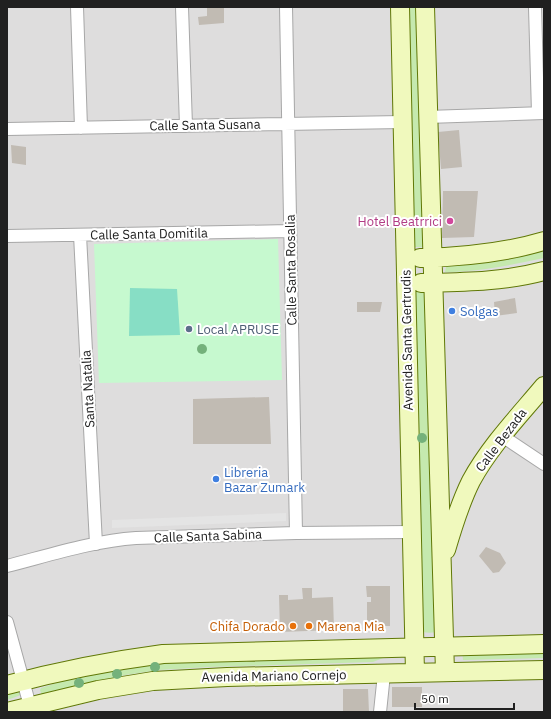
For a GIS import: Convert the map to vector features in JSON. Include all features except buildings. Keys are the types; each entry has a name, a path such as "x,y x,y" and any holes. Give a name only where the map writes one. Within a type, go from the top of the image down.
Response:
{"main road":[{"name":"Avenida Santa Gertrudis","path":"400,7 415,673"},
{"name":"Avenida Santa Gertrudis","path":"424,7 445,672"},
{"path":"405,259 485,254 515,249 544,241"},
{"path":"406,283 484,281 518,277 544,271"},
{"name":"Calle Bezada","path":"442,566 460,504 472,480 485,458 544,386"},
{"name":"Avenida Mariano Cornejo","path":"15,683 60,671 119,660 163,654 544,644"},
{"name":"Avenida Mariano Cornejo","path":"7,712 98,690 153,682 227,677 544,670"}],"street":[{"path":"77,7 81,128"},
{"path":"182,7 186,126"},
{"name":"Calle Santa Rosalia","path":"286,7 296,533"},
{"path":"427,117 541,113 535,7"},
{"name":"Calle Santa Susana","path":"7,129 402,122"},
{"name":"Calle Santa Domitila","path":"7,236 290,231"},
{"name":"Santa Natalia","path":"80,235 96,544"},
{"path":"502,436 544,464"},
{"name":"Calle Santa Sabina","path":"7,566 119,539 296,533 411,532"},
{"path":"7,622 15,683 30,706"},
{"path":"380,712 384,674"}],"shaded area":[{"path":"7,7 544,7 544,712 7,712"},
{"path":"286,513 286,521 112,528 112,520"}],"green space":[{"path":"407,7 418,7 423,247 411,247"},
{"path":"278,239 282,380 99,383 94,244"},
{"path":"544,243 544,258 507,266 458,272 445,272 447,262"},
{"path":"130,288 177,289 180,335 129,336"},
{"path":"417,289 427,295 436,632 431,633 423,632 409,294"},
{"path":"544,646 544,658 463,660 462,651"},
{"path":"406,650 407,657 383,658 373,662 159,670 125,675 43,697 40,690 41,688 119,663"},
{"path":"19,689 21,695 7,700 7,692"}],"place":[{"name":"Hotel Beatrrici","path":"450,221"},
{"name":"Solgas","path":"452,311"},
{"name":"Local APRUSE","path":"189,329"},
{"name":"Libreria Bazar Zumark","path":"216,479"},
{"name":"Chifa Dorado","path":"293,626"},
{"name":"Marena Mia","path":"309,626"}]}
